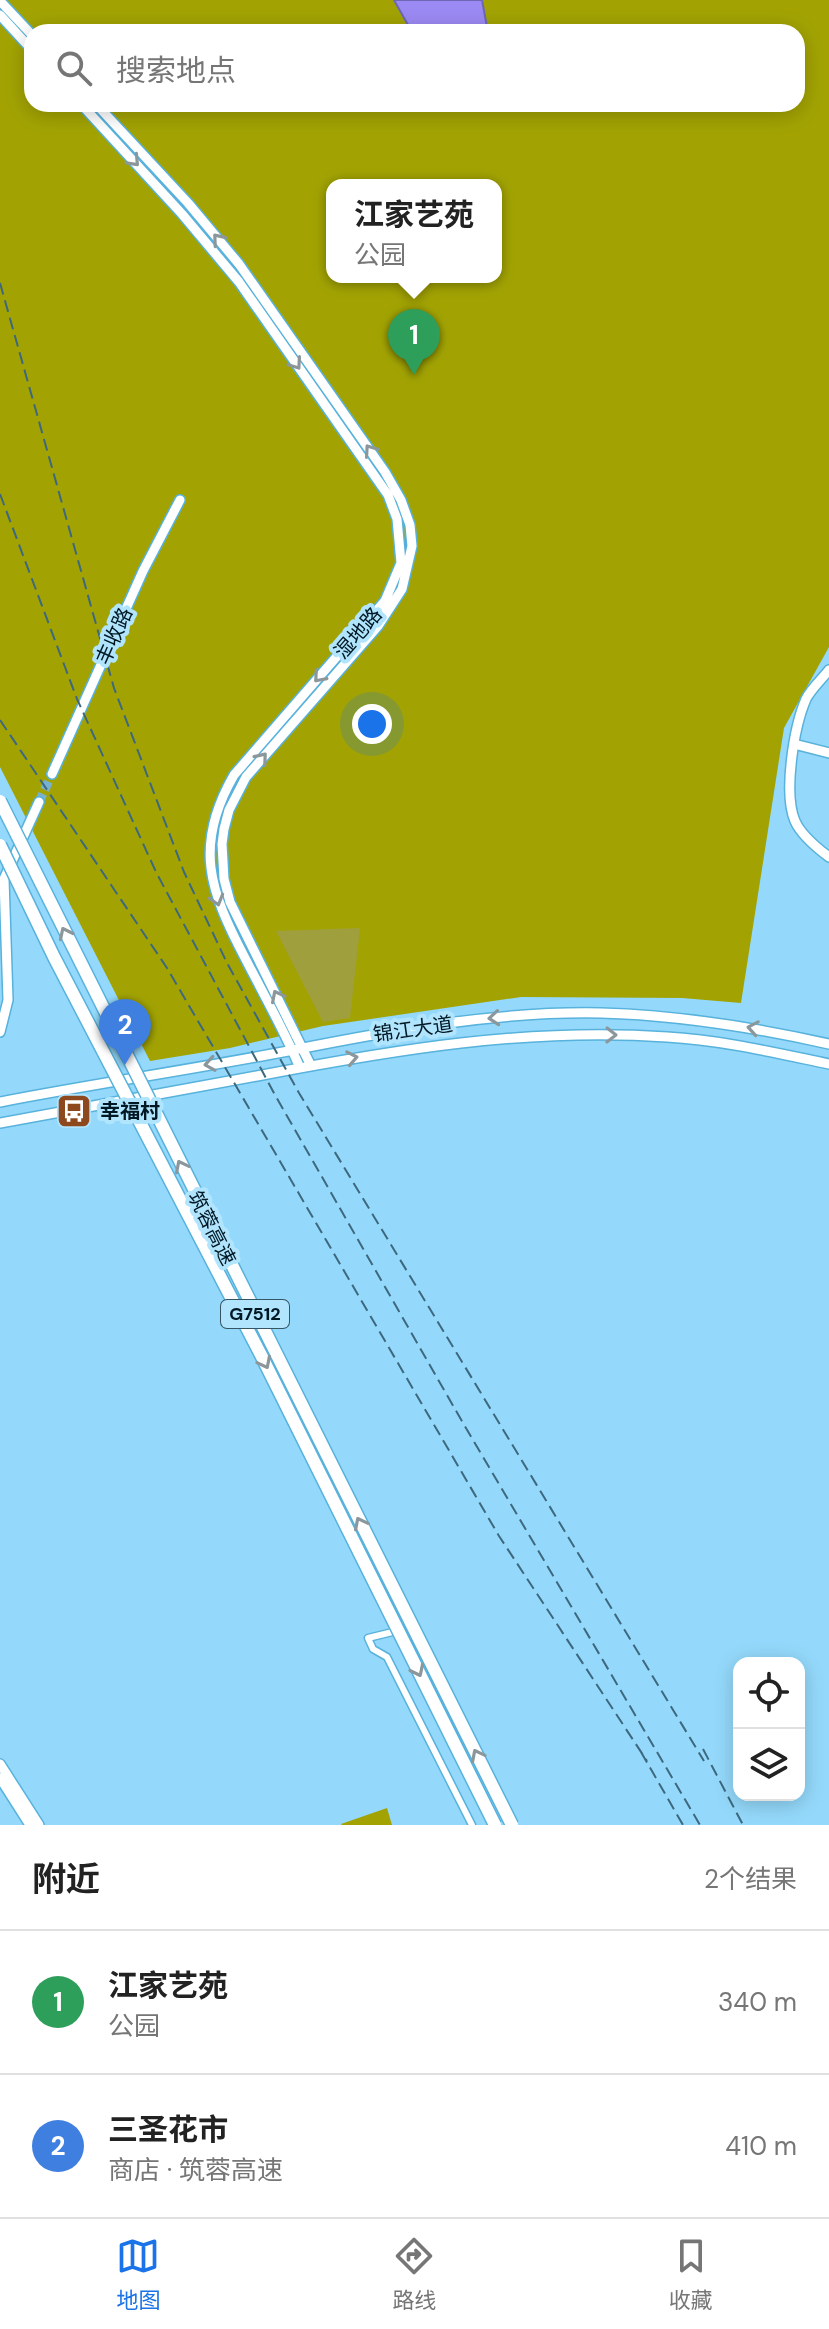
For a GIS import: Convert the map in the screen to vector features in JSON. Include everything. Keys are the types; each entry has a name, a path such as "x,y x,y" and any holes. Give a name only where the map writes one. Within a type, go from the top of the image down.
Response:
{"highway":[{"name":"筑蓉高速","path":"0,801 512,1825"},
{"name":"筑蓉高速","path":"0,845 54,957 261,1355 495,1825"}],"street":[{"path":"0,1 24,26"},
{"path":"0,15 24,41"},
{"name":"湿地路","path":"88,112 182,214 239,282 388,495 401,542 399,583"},
{"name":"湿地路","path":"103,112 188,203 239,264 385,472 401,500 410,525 412,546 399,583 246,777 224,829 222,853 230,902 298,1049 311,1066"},
{"name":"丰收路","path":"52,774 143,571 180,500"},
{"path":"829,670 807,698 794,744 790,794 795,822 816,848 829,857"},
{"path":"794,744 829,753"},
{"path":"0,1032 8,1000 2,879 39,802"},
{"name":"锦江大道","path":"0,1102 460,1022 524,1015 654,1015 723,1022 829,1044"},
{"name":"锦江大道","path":"0,1123 311,1066 469,1041 541,1035 667,1037 719,1042 829,1064"},
{"name":"湿地路","path":"298,1049 300,1068"},
{"path":"416,1626 368,1638 373,1649 387,1657 472,1825"},
{"path":"0,1764 39,1825"},
{"path":"0,1778 30,1825"}],"shaded area":[{"path":"0,0 829,0 829,647 784,728 741,1003 682,998 521,997 323,1026 230,1048 150,1061 0,767"},
{"path":"394,0 482,0 486,24 408,24"},
{"path":"360,928 350,1018 323,1022 276,931"},
{"path":"387,1808 392,1825 341,1824"}],"tunnel":[{"path":"39,802 52,774"}],"railway":[{"path":"0,283 114,688 184,872 227,963 299,1093 704,1761"},
{"path":"0,494 77,699 156,872 275,1095 463,1423 700,1825"},
{"path":"0,720 167,968 499,1536 647,1761"},
{"path":"703,1749 743,1825"},
{"path":"641,1752 683,1825"}],"place":[{"name":"江家艺苑","path":"414,375"},
{"name":"三圣花市","path":"125,1065"},
{"name":"幸福村","path":"74,1111"}]}
